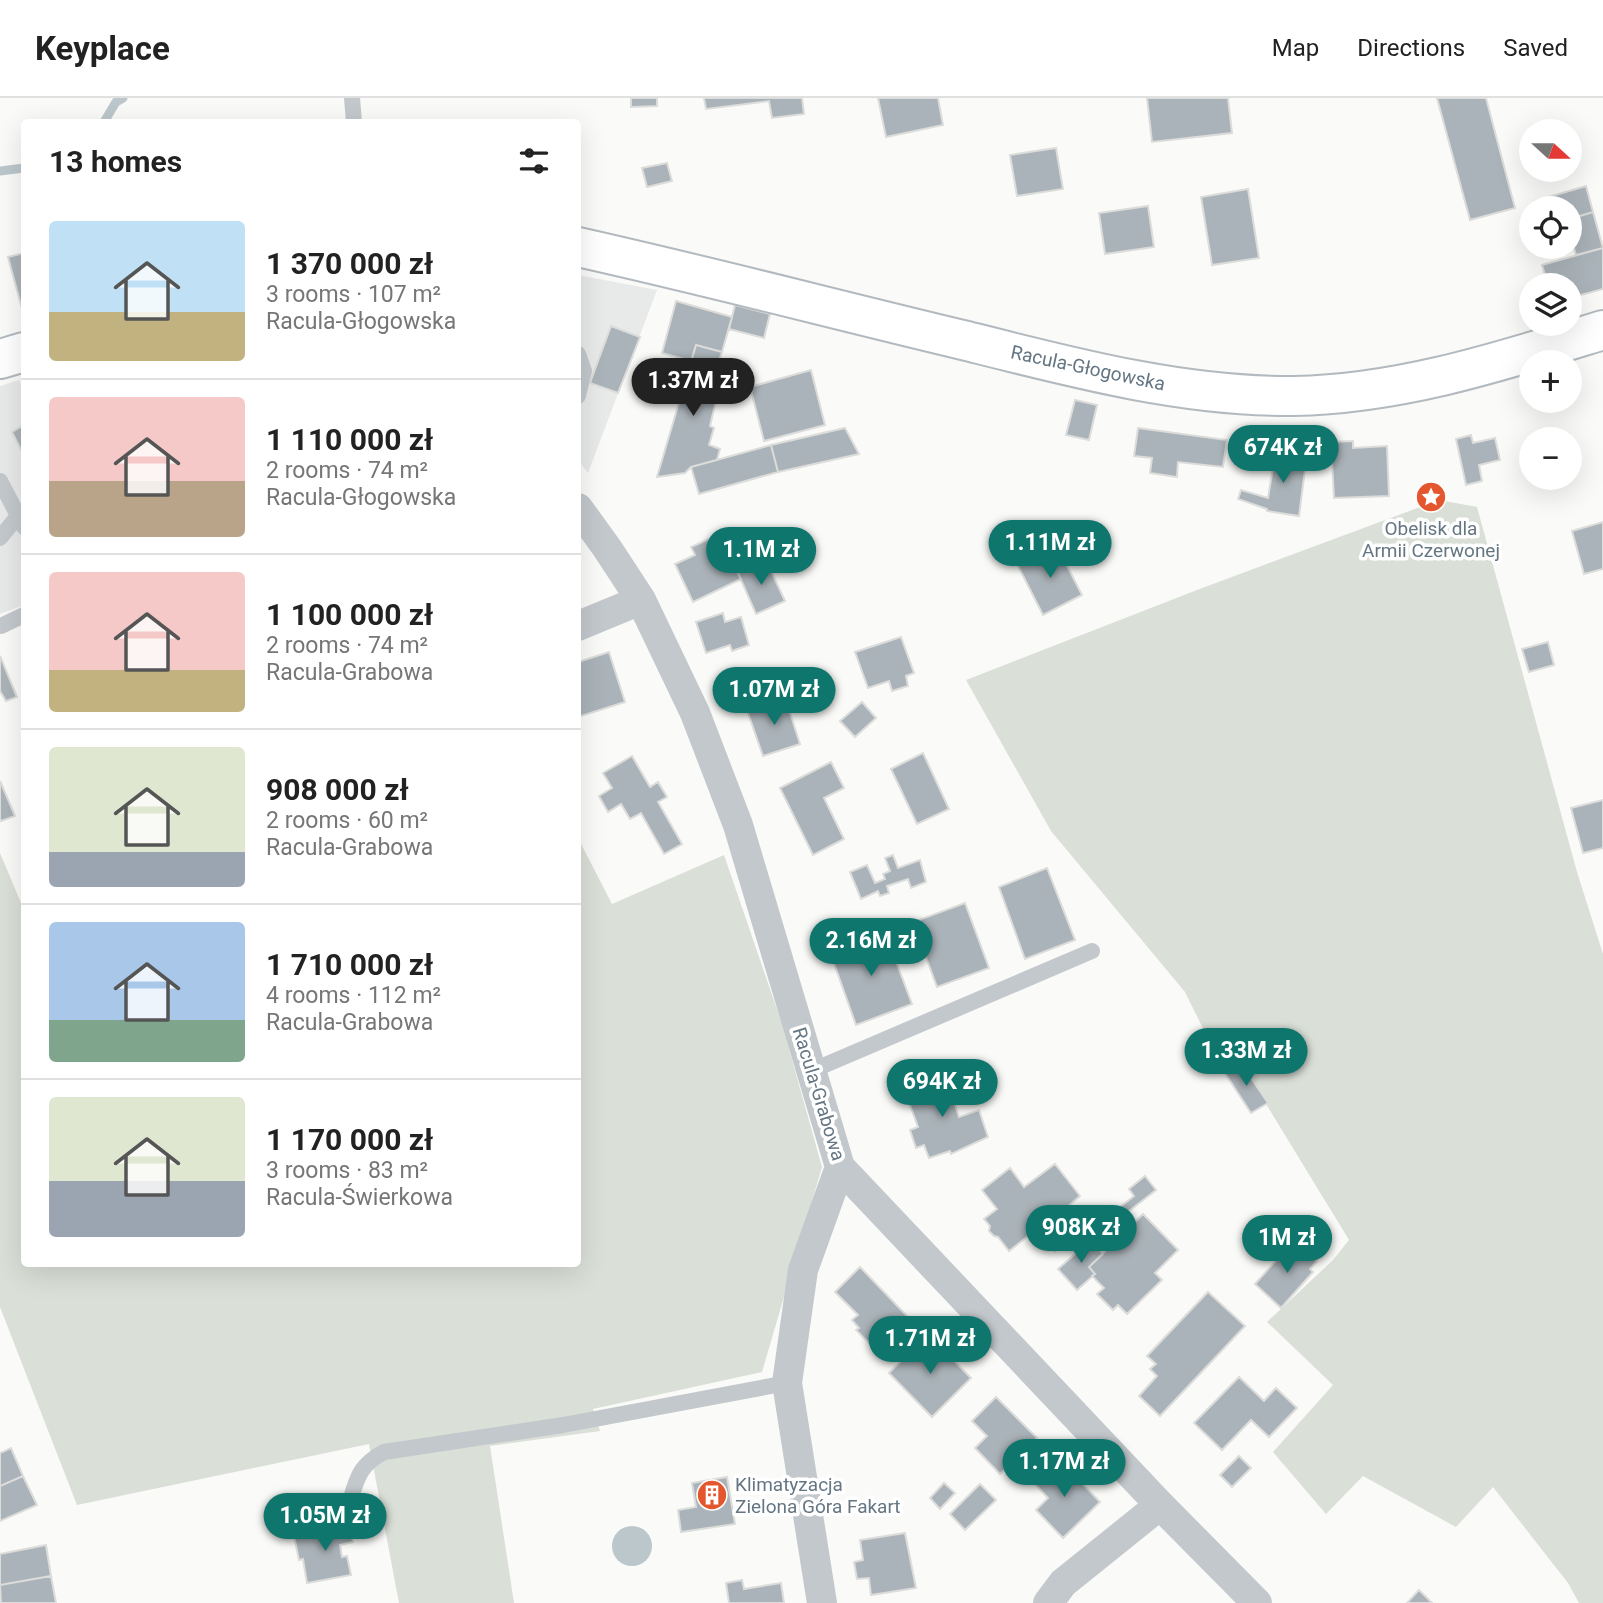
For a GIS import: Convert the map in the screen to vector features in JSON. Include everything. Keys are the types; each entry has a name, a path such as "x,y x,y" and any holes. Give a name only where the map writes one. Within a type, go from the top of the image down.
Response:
{"street":[{"name":"Racula-Głogowska","path":"581,248 1037,359 1130,379 1239,393 1293,396 1404,386 1506,360 1603,330"},
{"path":"0,359 21,353"},
{"name":"Racula-Grabowa","path":"581,512 641,600 695,713 738,825 840,1167 1160,1505 1257,1603"},
{"path":"581,625 641,600"},
{"path":"822,1603 787,1383 803,1270 840,1167"},
{"path":"1048,1603 1063,1583 1160,1505"}],"lane":[{"path":"352,98 354,119"},
{"path":"581,362 584,370 581,383"},
{"path":"0,481 21,521 0,538"},
{"path":"1,626 21,616"},
{"path":"811,1071 1092,951"},
{"path":"351,1498 363,1468 369,1460 384,1452 563,1425 787,1383"}],"shaded area":[{"path":"581,276 657,290 588,473 581,464"},
{"path":"19,380 21,384 21,606 0,614 0,386"},
{"path":"1439,500 1477,507 1577,872 1603,954 1603,1603 1579,1603 1568,1583 1493,1487 1456,1527 1363,1476 1326,1514 1273,1452 1333,1385 1267,1322 1333,1260 1349,1240 1241,1063 1225,1073 1185,992 1051,831 966,680"},
{"path":"581,844 612,904 724,855 782,1024 822,1167 762,1372 593,1409 600,1431 490,1446 514,1603 399,1603 369,1444 77,1505 0,1307 0,853 21,903 21,1267 581,1267"},
{"path":"632,1526 646,1532 652,1546 646,1560 632,1566 618,1560 612,1546 618,1532"}],"building":[{"path":"631,98 657,98 657,106 631,107"},
{"path":"704,98 802,98 804,114 772,118 769,101 706,109"},
{"path":"878,98 938,98 943,125 886,137"},
{"path":"1147,98 1228,98 1232,133 1152,142"},
{"path":"1437,98 1486,98 1515,208 1470,220"},
{"path":"1056,148 1063,189 1017,196 1010,155"},
{"path":"667,163 672,181 647,187 642,168"},
{"path":"1586,186 1593,212 1582,215 1582,196 1552,196"},
{"path":"1248,189 1259,258 1212,265 1201,197"},
{"path":"1148,206 1154,247 1105,254 1099,213"},
{"path":"1593,212 1603,248 1582,253 1582,215"},
{"path":"1603,248 1603,289 1582,295 1582,273 1544,273 1542,265 1564,259 1582,259 1582,254"},
{"path":"21,254 21,305 8,257"},
{"path":"676,301 732,317 722,352 696,345 691,361 662,353"},
{"path":"735,305 770,314 764,338 729,329"},
{"path":"611,326 640,337 618,393 590,383"},
{"path":"696,345 722,352 707,393 717,396 710,426 714,428 709,445 720,449 717,460 691,467 685,473 657,477"},
{"path":"811,370 825,425 764,441 750,387"},
{"path":"1075,400 1097,405 1089,440 1066,435"},
{"path":"21,427 21,450 12,432"},
{"path":"845,428 859,454 778,472 771,445"},
{"path":"1138,428 1227,440 1223,467 1178,462 1177,477 1150,473 1152,458 1134,456"},
{"path":"1471,435 1473,443 1495,438 1500,460 1479,465 1482,481 1466,485 1456,439"},
{"path":"1353,441 1353,448 1387,446 1389,496 1334,498 1331,442"},
{"path":"771,445 778,472 699,494 691,467"},
{"path":"1276,449 1307,454 1299,516 1267,511 1238,499 1241,490 1268,498"},
{"path":"1603,522 1603,569 1584,574 1572,531"},
{"path":"720,534 741,579 693,602 675,564 695,555 691,547"},
{"path":"1056,544 1082,595 1043,615 1017,564"},
{"path":"766,560 785,601 756,614 738,573"},
{"path":"723,613 725,622 741,617 749,645 732,651 730,645 706,653 696,622"},
{"path":"901,637 914,673 906,676 908,686 892,691 889,681 868,688 855,652"},
{"path":"1548,642 1554,665 1529,672 1522,649"},
{"path":"609,652 625,702 581,716 581,661"},
{"path":"0,656 17,697 6,701 0,691"},
{"path":"785,697 800,744 763,756 747,710"},
{"path":"862,702 876,718 855,737 840,721"},
{"path":"923,753 949,809 917,824 891,769"},
{"path":"632,756 650,787 658,782 667,797 658,802 682,844 664,854 641,813 630,819 621,804 608,812 599,796 612,788 603,773"},
{"path":"831,762 844,788 824,798 844,839 813,855 780,788"},
{"path":"0,781 15,816 1,821 0,819"},
{"path":"1603,800 1603,848 1583,853 1571,808"},
{"path":"893,855 898,868 920,860 926,882 911,888 908,879 887,886 889,893 880,896 878,891 861,899 850,872 867,865 875,883 885,879 883,874 890,871 885,858"},
{"path":"1047,868 1075,940 1025,959 999,887"},
{"path":"965,903 989,968 937,987 913,922"},
{"path":"885,932 912,1004 856,1025 830,952"},
{"path":"1241,1063 1268,1103 1251,1113 1225,1073"},
{"path":"945,1075 959,1117 979,1110 988,1137 951,1154 950,1151 929,1158 924,1145 916,1148 910,1130 918,1127 904,1089"},
{"path":"1055,1164 1080,1196 1066,1208 1083,1229 1055,1251 1037,1229 1009,1251 998,1237 989,1231 990,1226 984,1219 997,1209 982,1190 1010,1168 1024,1187"},
{"path":"1145,1176 1156,1190 1111,1225 1106,1218 1134,1196 1129,1189"},
{"path":"1143,1214 1178,1250 1155,1273 1162,1280 1127,1314 1118,1305 1113,1310 1097,1294 1104,1288 1092,1276 1095,1274 1089,1267"},
{"path":"1091,1240 1103,1254 1089,1267 1095,1274 1077,1290 1058,1269"},
{"path":"1300,1245 1317,1261 1310,1269 1313,1272 1281,1308 1255,1284 1289,1246 1294,1251"},
{"path":"860,1267 907,1316 874,1348 856,1330 859,1328 852,1320 858,1315 835,1292"},
{"path":"1208,1292 1245,1326 1160,1416 1139,1396 1157,1376 1150,1369 1156,1364 1147,1356"},
{"path":"928,1334 971,1378 932,1417 889,1373"},
{"path":"1239,1377 1264,1401 1276,1388 1297,1408 1269,1437 1251,1420 1222,1450 1194,1423"},
{"path":"996,1397 1037,1438 1000,1474 975,1448 987,1436 972,1421"},
{"path":"11,1448 23,1476 0,1486 0,1453"},
{"path":"1239,1456 1251,1468 1232,1487 1220,1475"},
{"path":"1059,1459 1100,1502 1063,1538 1036,1510 1048,1498 1034,1483"},
{"path":"23,1476 37,1505 0,1521 0,1486"},
{"name":"Klimatyzacja Zielona Góra Fakart","path":"727,1477 735,1524 681,1532 678,1510 696,1507 692,1483"},
{"path":"944,1483 955,1493 940,1509 930,1498"},
{"path":"980,1484 996,1500 965,1530 950,1514"},
{"path":"349,1520 353,1542 340,1545 342,1557 347,1556 351,1575 307,1583 303,1559 299,1560 294,1536 335,1531 334,1522"},
{"path":"905,1533 916,1588 871,1595 869,1578 857,1579 854,1562 863,1560 860,1540"},
{"path":"46,1545 51,1576 0,1585 0,1554"},
{"path":"51,1576 56,1603 1,1603 0,1585"},
{"path":"742,1580 744,1589 781,1583 784,1603 729,1603 726,1583"},
{"path":"1419,1590 1432,1603 1407,1603"}],"waterway":[{"path":"106,119 116,102 123,98"},
{"path":"0,171 21,168"}],"place":[{"name":"Obelisk dla Armii Czerwonej","path":"1431,497"},
{"name":"Klimatyzacja Zielona Góra Fakart","path":"712,1495"}]}
